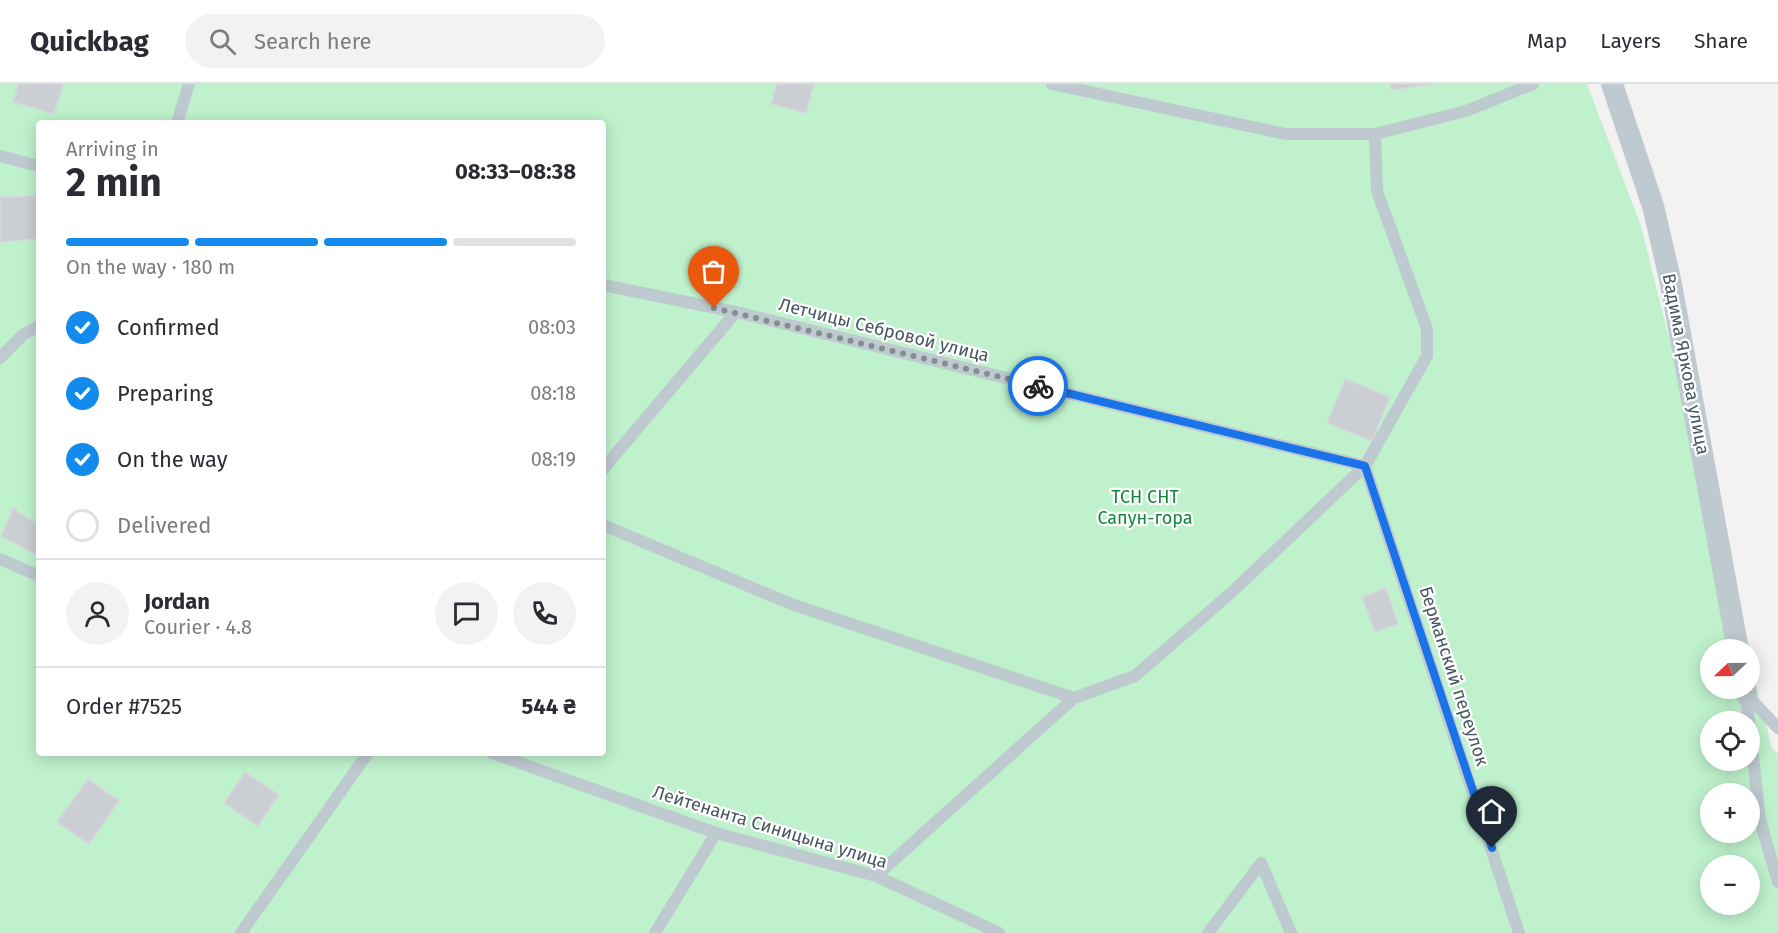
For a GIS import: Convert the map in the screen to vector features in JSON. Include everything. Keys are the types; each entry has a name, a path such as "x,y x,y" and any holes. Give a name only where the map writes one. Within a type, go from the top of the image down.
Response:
{"street":[{"name":"Вадима Яркова улица","path":"1612,84 1653,206 1670,279 1736,639"}],"lane":[{"path":"178,120 189,84"},
{"path":"1052,84 1285,134 1375,134 1466,111 1533,84"},
{"path":"876,876 1074,698 1135,676 1232,592 1365,466 1427,356 1427,329 1377,191 1375,134"},
{"path":"0,156 36,165"},
{"name":"Летчицы Себровой улица","path":"606,286 736,312 1365,466"},
{"path":"606,465 736,312"},
{"path":"0,358 24,334 36,328"},
{"name":"Берманский переулок","path":"1365,466 1519,933"},
{"path":"606,526 791,604 1074,698"},
{"path":"0,559 36,575"},
{"path":"1747,699 1760,820 1778,882"},
{"path":"1753,699 1778,728"},
{"path":"241,933 366,756"},
{"name":"Лейтенанта Синицына улица","path":"500,756 716,833 876,876 999,933"},
{"path":"655,933 716,833"},
{"path":"1208,933 1261,864 1291,933"}],"green space":[{"name":"ТСН СНТ Сапун-гора","path":"0,84 1587,84 1641,226 1744,639 1700,639 1700,699 1760,699 1772,748 1778,754 1778,933 0,933"}],"building":[{"path":"18,84 64,84 54,114 13,102"},
{"path":"777,84 814,84 806,113 771,104"},
{"path":"1390,84 1433,84 1391,90"},
{"path":"36,196 36,239 0,242 0,197"},
{"path":"1345,379 1390,397 1372,441 1327,423"},
{"path":"13,508 36,524 36,552 34,554 1,536"},
{"path":"1386,588 1398,624 1375,632 1362,597"},
{"path":"245,772 279,795 258,826 224,803"},
{"path":"88,779 119,801 89,844 57,822"}],"way so far":[{"path":"714,308 1038,386"}],"route":[{"path":"1038,386 1365,466 1492,848"}]}
